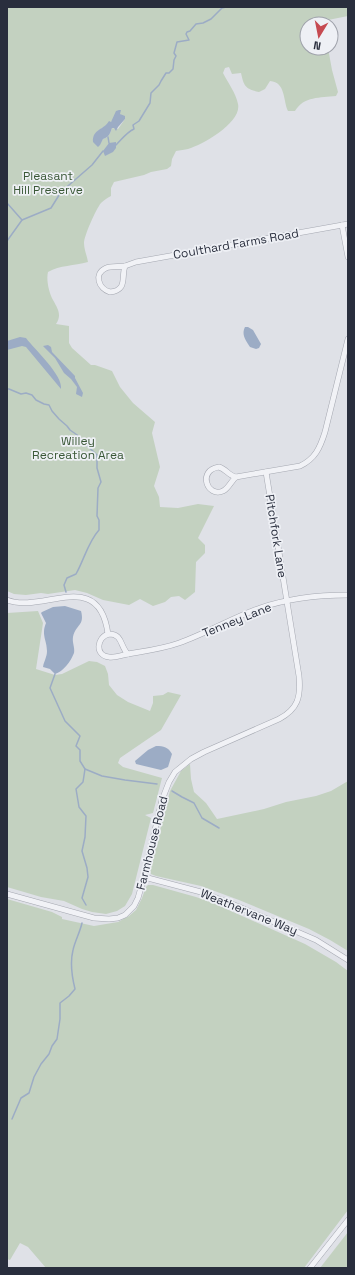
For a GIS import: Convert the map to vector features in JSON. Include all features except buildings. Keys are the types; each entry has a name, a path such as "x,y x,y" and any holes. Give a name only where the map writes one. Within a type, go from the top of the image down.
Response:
{"street":[{"path":"345,225 348,257"},
{"name":"Coulthard Farms Road","path":"125,266 123,283 119,289 110,292 102,288 99,279 100,275 102,271 108,267 125,266 136,262 345,225"},
{"path":"236,477 226,490 220,492 211,490 206,481 208,473 217,468 223,468 231,476 236,477 300,466 311,460 317,453 325,432 348,340"},
{"name":"Pitchfork Lane","path":"266,472 287,601"},
{"name":"Tenney Lane","path":"108,634 102,636 99,643 99,648 102,654 109,657 149,651 178,643 251,611 310,596 348,595"},
{"path":"7,600 22,603 63,597 83,598 95,604 103,613 108,634 114,634 118,637 123,648 128,654"},
{"name":"Farmhouse Road","path":"7,894 94,918 109,920 122,916 134,906 144,877 162,800 169,782 175,772 191,759 204,752 279,720 288,714 296,705 300,693 300,681 287,601"},
{"name":"Weathervane Way","path":"144,877 201,892 237,906 310,937 348,960"},
{"path":"310,1268 348,1220"}],"green space":[{"path":"7,7 348,7 348,16 339,18 339,16 299,16 299,56 329,56 338,92 336,96 308,100 299,106 295,111 288,111 281,88 275,82 270,81 265,89 259,92 255,91 246,87 241,73 232,74 229,67 225,68 223,73 234,92 238,104 238,111 228,125 212,137 195,146 176,151 172,159 171,166 167,169 114,182 111,188 111,196 103,201 99,206 86,235 84,245 88,262 62,267 48,272 47,279 49,290 59,312 59,318 56,324 69,326 69,343 72,348 91,365 112,371 120,387 133,403 155,422 152,433 160,467 154,486 159,497 160,507 178,508 198,504 214,506 198,538 205,545 205,553 196,562 195,592 185,600 179,596 171,597 165,602 153,606 140,599 129,605 103,600 87,593 75,590 48,594 14,594 7,591","holes":["120,110 120,114 125,119 118,129 112,128 109,135 103,139 100,144 93,140 97,131 111,122"]},
{"path":"38,611 43,623 36,669 55,675 62,674 89,661 97,662 105,666 108,674 109,685 117,695 128,702 150,711 153,703 153,696 163,695 168,692 181,695 161,730 120,758 118,763 123,767 162,778 153,813 145,815 151,818 132,894 125,906 117,911 106,914 92,912 64,901 41,897 7,887 7,613"},
{"path":"190,764 194,792 206,803 217,819 316,796 331,791 348,781 348,951 309,929 239,900 201,886 151,874 151,866 170,791 181,771"},
{"path":"148,885 153,885 213,903 305,944 336,962 348,971 348,1210 304,1268 46,1268 28,1247 20,1243 10,1260 7,1259 7,899 52,912 62,917 62,919 94,926 118,922 129,916 136,910"},
{"path":"348,1232 348,1268 320,1268"}],"water":[{"path":"121,110 120,114 125,116 125,119 116,131 112,128 109,135 103,139 98,147 93,142 94,134 109,121 111,122 116,111"},
{"path":"116,142 116,148 113,152 105,156 103,151 109,143"},
{"path":"245,327 253,330 261,344 259,348 256,349 248,345 244,335"},
{"path":"20,337 26,338 48,363 58,377 61,389 26,347 22,346 7,350 7,341"},
{"path":"48,345 51,347 52,352 75,376 83,393 82,397 76,394 77,387 64,373 55,358 43,346"},
{"path":"65,606 81,611 82,620 73,637 73,656 64,669 55,674 50,669 43,667 47,647 44,634 46,623 41,613 53,607"},
{"path":"156,746 166,747 172,754 168,767 161,770 136,764 135,761 148,750"}],"waterway":[{"path":"116,145 131,130 134,129 133,125 139,121 150,103 151,93 159,85 166,73 169,73 173,69 176,56 174,53 177,42 189,40 186,34 187,32 190,31 196,24 203,23 211,19 222,8 226,7"},
{"path":"108,137 109,143"},
{"path":"22,220 51,208 61,192 92,165 103,151"},
{"path":"7,203 22,220 7,241"},
{"path":"7,389 21,394 26,393 32,395 36,400 49,405 59,419 80,437 82,441 97,455 97,468 101,482 98,488 97,516 99,520 99,530 92,540 76,574 67,578 64,585 66,592"},
{"path":"55,674 50,688 65,721 80,736 76,746 80,750 80,761 85,769 83,782 76,789 79,807 86,816 85,837 82,851 88,877 82,898 86,905"},
{"path":"85,769 102,776 157,784"},
{"path":"172,791 194,803 202,818 219,828"},
{"path":"12,1119 21,1098 29,1093 34,1077 57,1039 60,1019 60,1003 75,989 72,970 72,955 82,923"}],"park label":[{"name":"Pleasant Hill Preserve","path":"48,183"},
{"name":"Willey Recreation Area","path":"78,448"}]}
